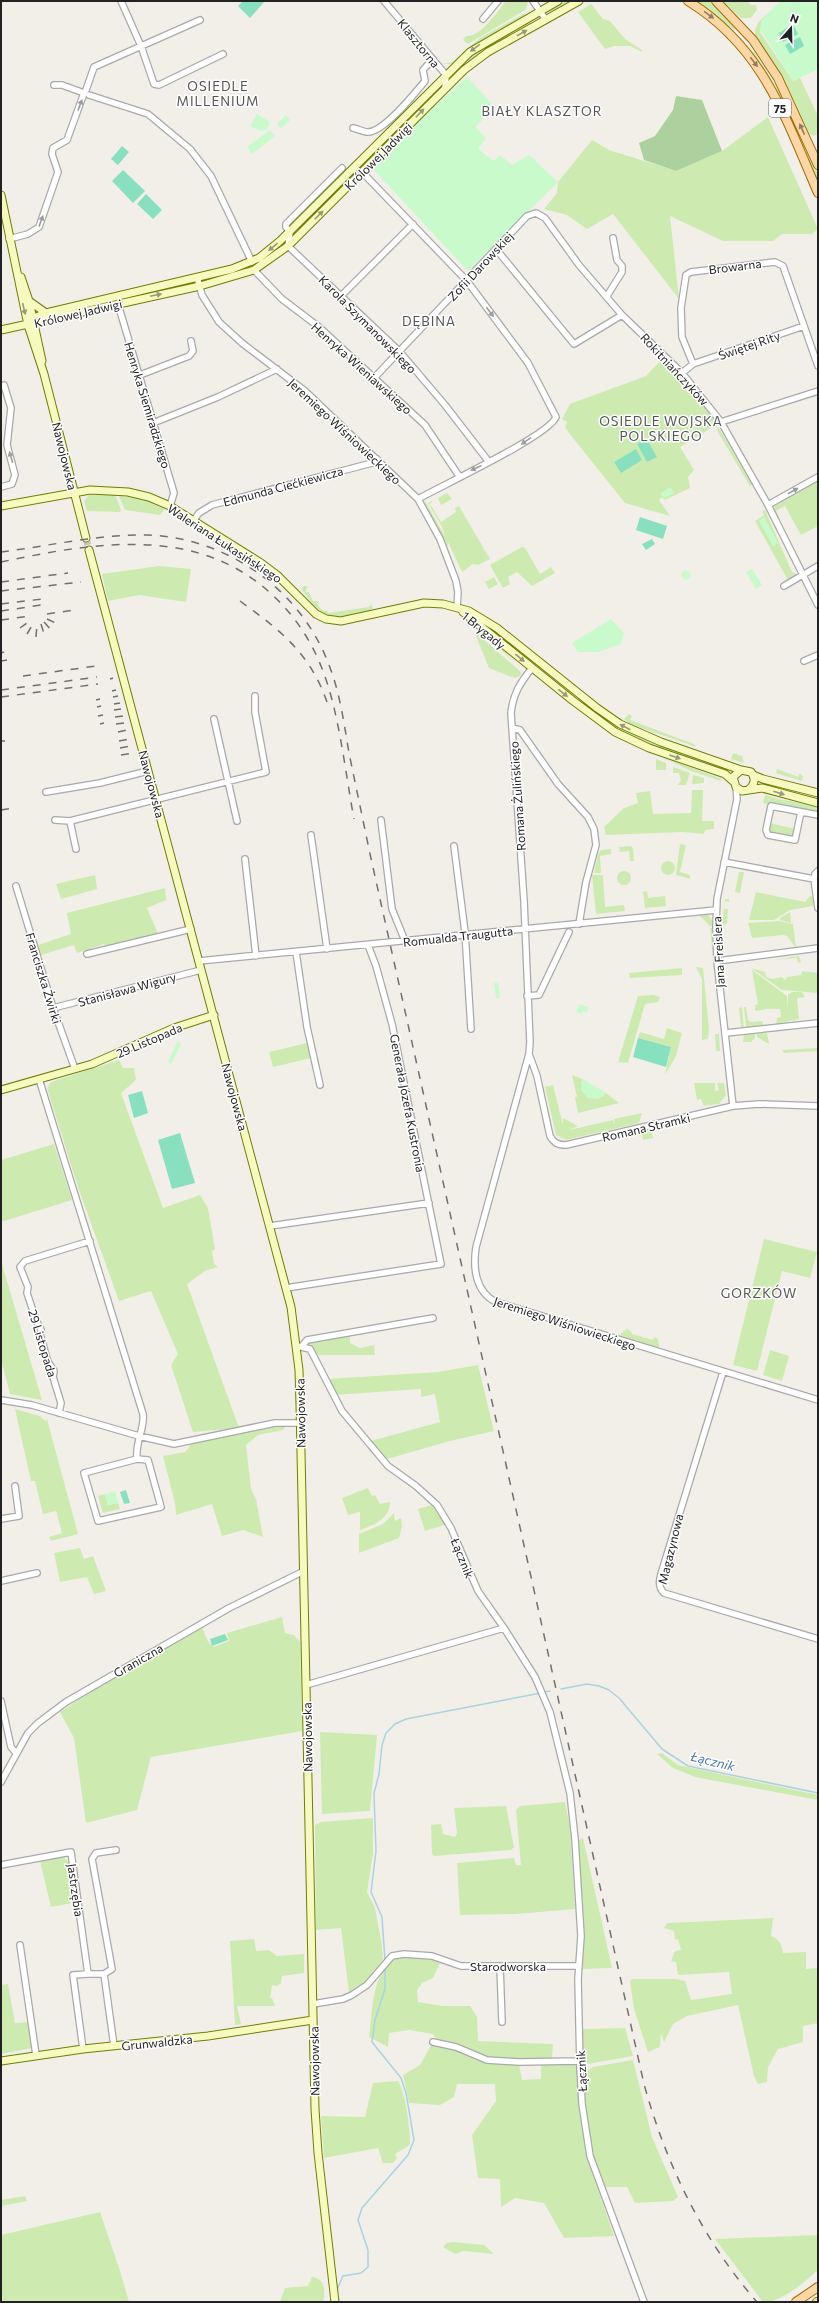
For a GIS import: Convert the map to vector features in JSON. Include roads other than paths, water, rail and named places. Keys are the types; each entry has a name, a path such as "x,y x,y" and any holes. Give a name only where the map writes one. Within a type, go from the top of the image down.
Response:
{"main road":[{"name":"75","path":"688,1 729,32 759,69 776,98 818,193"},
{"name":"75","path":"716,1 753,40 778,78 818,165"},
{"path":"796,2302 818,2287"}],"street":[{"path":"121,1 141,46 154,84 159,85 223,54"},
{"name":"Klasztorna","path":"384,1 446,75 445,88"},
{"path":"483,19 498,1"},
{"path":"533,1 546,20"},
{"name":"Królowej Jadwigi","path":"32,322 46,313 197,277 252,262 290,232 446,75 482,44 558,1"},
{"name":"Królowej Jadwigi","path":"32,322 47,321 200,286 254,270 288,246 457,77 488,52 580,1"},
{"path":"200,20 94,67 88,92 148,114 190,149 211,176 252,262"},
{"path":"354,128 368,132 377,130 383,126 425,81 423,70 433,59"},
{"path":"446,75 457,77"},
{"path":"10,239 28,234 39,227 58,172 52,154 53,148 67,140 84,94 62,85 54,85"},
{"path":"299,235 290,232 286,227 286,224 342,168"},
{"path":"362,172 467,280 528,363 556,417 555,420 524,442 418,499"},
{"name":"Nawojowska","path":"1,195 16,265 32,322 86,538"},
{"name":"Zofii Darowskiej","path":"375,377 527,216 536,213 545,218 554,232"},
{"path":"341,296 413,224"},
{"path":"288,246 290,232"},
{"name":"Rokitniańczyków","path":"554,232 622,315 682,373 721,422 768,504 818,605"},
{"path":"607,296 622,272 622,266 617,260 613,238"},
{"name":"Karola Szymanowskiego","path":"288,246 400,352 445,405 489,462"},
{"path":"496,249 574,344 622,315"},
{"name":"Browarna","path":"693,364 682,337 681,308 686,275 691,272 765,262 780,263 783,266 818,366"},
{"name":"Nawojowska","path":"16,265 29,301 32,322 37,337 44,374"},
{"name":"Henryka Wieniawskiego","path":"254,270 282,299 319,327 375,377 425,425 459,476"},
{"name":"Jeremiego Wiśniowieckiego","path":"197,277 209,307 219,322 242,343 305,391 418,499 440,539 456,581 458,592 457,607"},
{"path":"106,298 118,304 132,292"},
{"path":"29,301 46,313"},
{"name":"Henryka Siemiradzkiego","path":"118,304 174,493 170,506"},
{"path":"37,337 47,321"},
{"path":"1,330 32,322"},
{"name":"Świętej Rity","path":"693,364 804,326"},
{"path":"140,375 189,356 193,351 191,341"},
{"path":"682,373 693,364"},
{"path":"153,423 218,397 277,369"},
{"path":"1,487 12,484 15,474 8,445 11,408 2,386"},
{"path":"721,422 818,391"},
{"name":"Edmunda Ciećkiewicza","path":"194,520 198,513 212,504 372,463 377,459"},
{"path":"768,504 818,477"},
{"name":"Waleriana Łukasińskiego","path":"1,506 74,492 105,489 128,492 150,497 170,506 194,520 278,575 316,614 326,619 341,621 420,603 457,607"},
{"name":"Nawojowska","path":"89,550 270,1226 300,1346 300,1423 313,2020 318,2153 335,2301"},
{"path":"784,586 818,566"},
{"name":"1 Brygady","path":"457,607 497,628 596,708 620,724 661,742 740,770"},
{"name":"1 Brygady","path":"457,607 532,668 615,732 649,748 725,774 734,784"},
{"path":"804,661 818,655"},
{"path":"532,668 538,661"},
{"name":"Romana Żulińskiego","path":"529,1054 525,929 512,728 512,700 517,687 532,668"},
{"path":"55,820 70,821 266,772 255,712 255,696"},
{"path":"214,719 237,821"},
{"path":"512,728 520,730 558,784 588,817 594,829 596,845 586,882 579,924"},
{"path":"818,793 763,779 753,775 748,770 740,770 735,774 734,784 747,790 768,789 818,803"},
{"path":"46,792 94,784 148,771"},
{"path":"737,799 753,785 753,775"},
{"name":"Jana Freislera","path":"732,1106 726,1033 717,961 716,910 737,799 734,784"},
{"path":"801,812 795,840 768,835 766,830 771,806 818,815"},
{"path":"381,820 392,909 405,941"},
{"path":"70,821 76,849"},
{"path":"311,835 327,949"},
{"path":"454,846 465,934 471,1029"},
{"path":"245,859 256,956"},
{"path":"724,862 814,879"},
{"path":"818,871 815,874 814,879 818,908"},
{"name":"Franciszka Żwirki","path":"16,886 53,1008 75,1069"},
{"name":"Romualda Traugutta","path":"199,961 716,910"},
{"path":"87,954 191,929"},
{"path":"527,996 539,995 569,932"},
{"name":"Generała Józefa Kustronia","path":"286,1288 441,1264 392,1024 376,966 368,945"},
{"path":"717,961 818,948"},
{"path":"296,952 307,1027 320,1085"},
{"name":"Stanisława Wigury","path":"53,1008 202,970"},
{"name":"29 Listopada","path":"1,1090 75,1069 111,1056 174,1028 214,1015"},
{"path":"726,1033 818,1023"},
{"name":"Jeremiego Wiśniowieckiego","path":"529,1054 476,1247 474,1268 484,1292 489,1299 818,1400"},
{"name":"Romana Stramki","path":"529,1054 537,1076 550,1136 553,1141 559,1145 566,1145 732,1106 766,1104 818,1106"},
{"path":"39,1079 143,1414 136,1446 137,1459"},
{"path":"270,1226 429,1203"},
{"name":"29 Listopada","path":"59,1413 61,1403 53,1377 54,1371 48,1362 40,1334 40,1325 36,1320 27,1293 28,1287 20,1267 24,1261 90,1241"},
{"path":"300,1346 307,1340 433,1318"},
{"name":"Łącznik","path":"300,1346 310,1349 342,1411 388,1466 416,1486 437,1505 451,1528 478,1592 504,1628 540,1689 550,1712 570,1793 581,1936 578,1966 582,2104 590,2156 644,2302"},
{"name":"Magazynowa","path":"723,1372 665,1562 659,1583 660,1589 664,1593 818,1639"},
{"path":"1,1400 32,1405 139,1436 174,1444 275,1423 300,1423"},
{"path":"137,1459 148,1460 161,1507 98,1521 84,1473 137,1459"},
{"path":"1,1519 19,1516 15,1486"},
{"name":"Graniczna","path":"1,1782 22,1741 38,1723 85,1690 229,1608 304,1571"},
{"path":"1,1581 37,1573"},
{"path":"306,1686 504,1628"},
{"path":"1,1701 11,1747 16,1753"},
{"name":"Jastrzębia","path":"104,1974 112,1969 92,1859 96,1853 116,1850"},
{"name":"Jastrzębia","path":"1,1865 71,1852 88,1974"},
{"path":"20,1945 36,2055"},
{"name":"Starodworska","path":"313,2004 343,1999 368,1985 392,1956 404,1954 432,1956 462,1966 578,1966"},
{"path":"500,1966 502,2022"},
{"path":"83,2049 73,1975 104,1974 114,2046"},
{"name":"Grunwaldzka","path":"1,2061 83,2049 208,2036 313,2020"},
{"path":"433,2042 456,2047 487,2060 519,2062 580,2061"}],"waterway":[{"name":"Łącznik","path":"561,1689 587,1684 599,1686 609,1690 619,1698 662,1749 688,1766 818,1793"},
{"name":"Łącznik","path":"544,1692 550,1691"},
{"name":"Łącznik","path":"385,1961 382,1917 371,1892 376,1851 374,1793 379,1774 382,1745 386,1733 395,1724 406,1719 541,1693"},
{"path":"336,2292 343,2276 361,2273 368,2267 368,2250 358,2220 362,2208 408,2155 414,2140 406,2093 401,2078 372,2042 375,2020 385,1989 385,1967"}],"tunnel":[{"path":"86,538 89,550"}],"railway":[{"path":"1,552 93,538 130,535 178,538 206,546 233,558 258,573 281,592 300,613 316,638 329,665 339,697 370,854 644,2084 663,2143 688,2199 719,2253 757,2302"},
{"path":"1,562 70,549 105,545 140,544 174,548 206,556 238,569 267,590 291,615 305,634 321,666 337,721 354,819"},
{"path":"1,582 68,573"},
{"path":"1,591 81,582"},
{"path":"1,604 42,599"},
{"path":"240,601 281,633 303,656 320,685 327,702"},
{"path":"1,611 48,604"},
{"path":"47,614 74,610"},
{"path":"1,620 30,616"},
{"path":"47,619 60,625"},
{"path":"20,628 31,620"},
{"path":"27,634 34,622"},
{"path":"44,622 54,633"},
{"path":"36,637 37,624"},
{"path":"41,624 45,637"},
{"path":"1,661 7,660"},
{"path":"23,676 96,666"},
{"path":"1,690 97,677"},
{"path":"1,697 98,684"},
{"path":"112,691 116,690"},
{"path":"113,697 118,696"},
{"path":"96,700 100,699"},
{"path":"114,704 120,703"},
{"path":"97,707 101,706"},
{"path":"114,710 121,709"},
{"path":"98,716 103,715"},
{"path":"115,717 123,716"},
{"path":"100,724 104,723"},
{"path":"116,724 125,723"},
{"path":"118,732 127,730"},
{"path":"119,741 129,739"},
{"path":"120,748 131,746"},
{"path":"121,755 133,753"},
{"path":"1,810 14,808"}],"district":[{"name":"OSIEDLE MILLENIUM","path":"218,94"},
{"name":"BIAŁY KLASZTOR","path":"542,111"},
{"name":"DĘBINA","path":"429,321"},
{"name":"OSIEDLE WOJSKA POLSKIEGO","path":"661,428"},
{"name":"GORZKÓW","path":"759,1293"}]}
